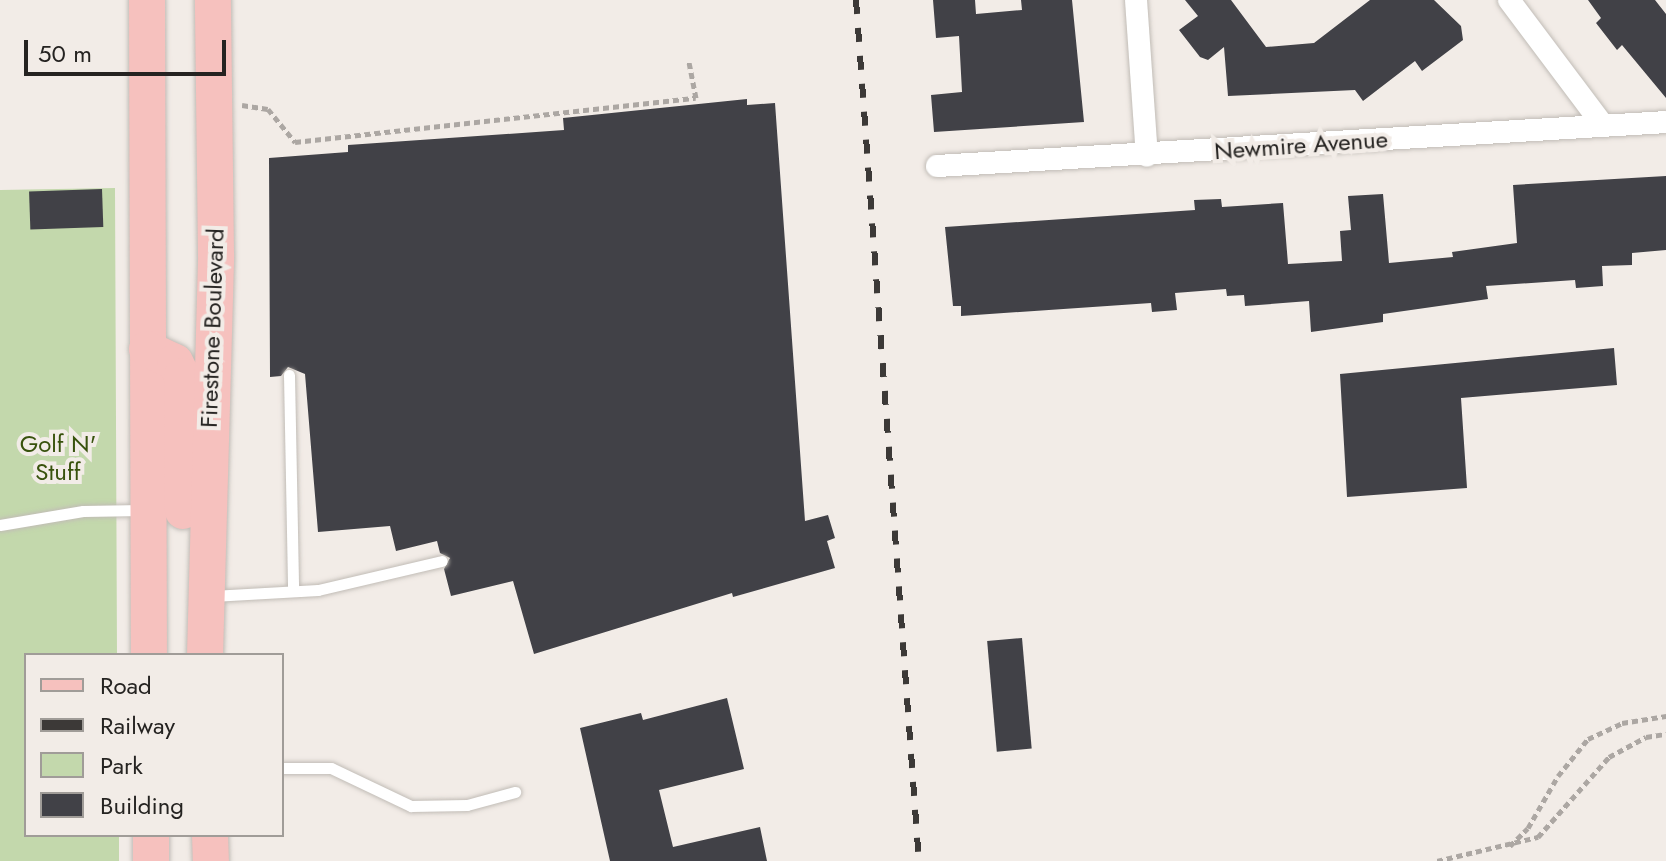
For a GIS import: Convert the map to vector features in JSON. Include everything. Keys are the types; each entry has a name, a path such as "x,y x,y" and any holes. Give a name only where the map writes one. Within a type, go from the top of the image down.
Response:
{"main road":[{"path":"147,0 149,653"},
{"name":"Firestone Boulevard","path":"205,653 204,596 216,255 213,0"},
{"path":"147,349 175,362 182,376 184,549 204,596"},
{"path":"151,837 151,861"},
{"path":"210,837 211,861"}],"street":[{"path":"1136,0 1147,156"},
{"path":"1509,0 1603,125"},
{"name":"Newmire Avenue","path":"937,166 1147,156 1666,122"}],"lane":[{"path":"289,375 293,591"},
{"path":"0,525 83,511 147,510"},
{"path":"204,596 318,590 442,561"},
{"path":"284,768 331,768 411,806 467,805 515,792"}],"path":[{"path":"214,101 268,109 295,142 696,98 689,61"},
{"path":"1510,847 1528,828 1558,776 1588,739 1622,723 1666,716"},
{"path":"1437,861 1510,847 1549,829 1609,757 1646,737 1666,734"}],"green space":[{"name":"Golf N' Stuff","path":"115,188 117,653 24,653 24,837 119,837 119,861 0,861 0,190"}],"building":[{"path":"933,0 975,0 976,14 1022,10 1021,0 1072,0 1084,122 934,132 931,95 962,92 959,36 936,38"},
{"path":"1185,0 1231,0 1266,47 1314,43 1370,0 1434,0 1461,26 1463,40 1422,71 1415,61 1363,101 1355,90 1228,96 1224,47 1208,60 1200,57 1179,30 1198,16"},
{"path":"1588,0 1655,0 1666,14 1666,98 1622,45 1617,50 1596,23 1601,18"},
{"path":"747,99 747,105 775,103 805,521 828,515 835,538 827,541 835,568 733,597 732,593 534,654 513,581 451,596 444,569 450,558 440,553 437,541 396,551 390,526 318,532 305,374 288,367 281,376 270,377 269,158 348,152 348,145 564,130 563,118"},
{"path":"1666,176 1666,250 1632,253 1632,265 1602,266 1603,286 1576,288 1575,280 1486,286 1488,299 1383,314 1383,322 1311,332 1309,301 1245,306 1244,295 1227,296 1226,289 1175,293 1177,310 1152,312 1151,303 961,316 961,306 953,306 945,227 1195,210 1194,200 1221,199 1222,207 1283,203 1288,264 1342,261 1340,231 1351,230 1348,196 1383,194 1389,263 1453,257 1452,252 1517,243 1513,185"},
{"path":"102,189 103,227 30,230 29,192"},
{"path":"1614,348 1617,385 1461,398 1467,488 1347,497 1340,374"},
{"path":"1022,638 1032,749 997,752 987,641"},
{"path":"727,698 744,769 659,790 673,847 760,827 767,861 610,861 580,728 641,713 643,720"}],"railway":[{"path":"856,0 919,861"}]}
